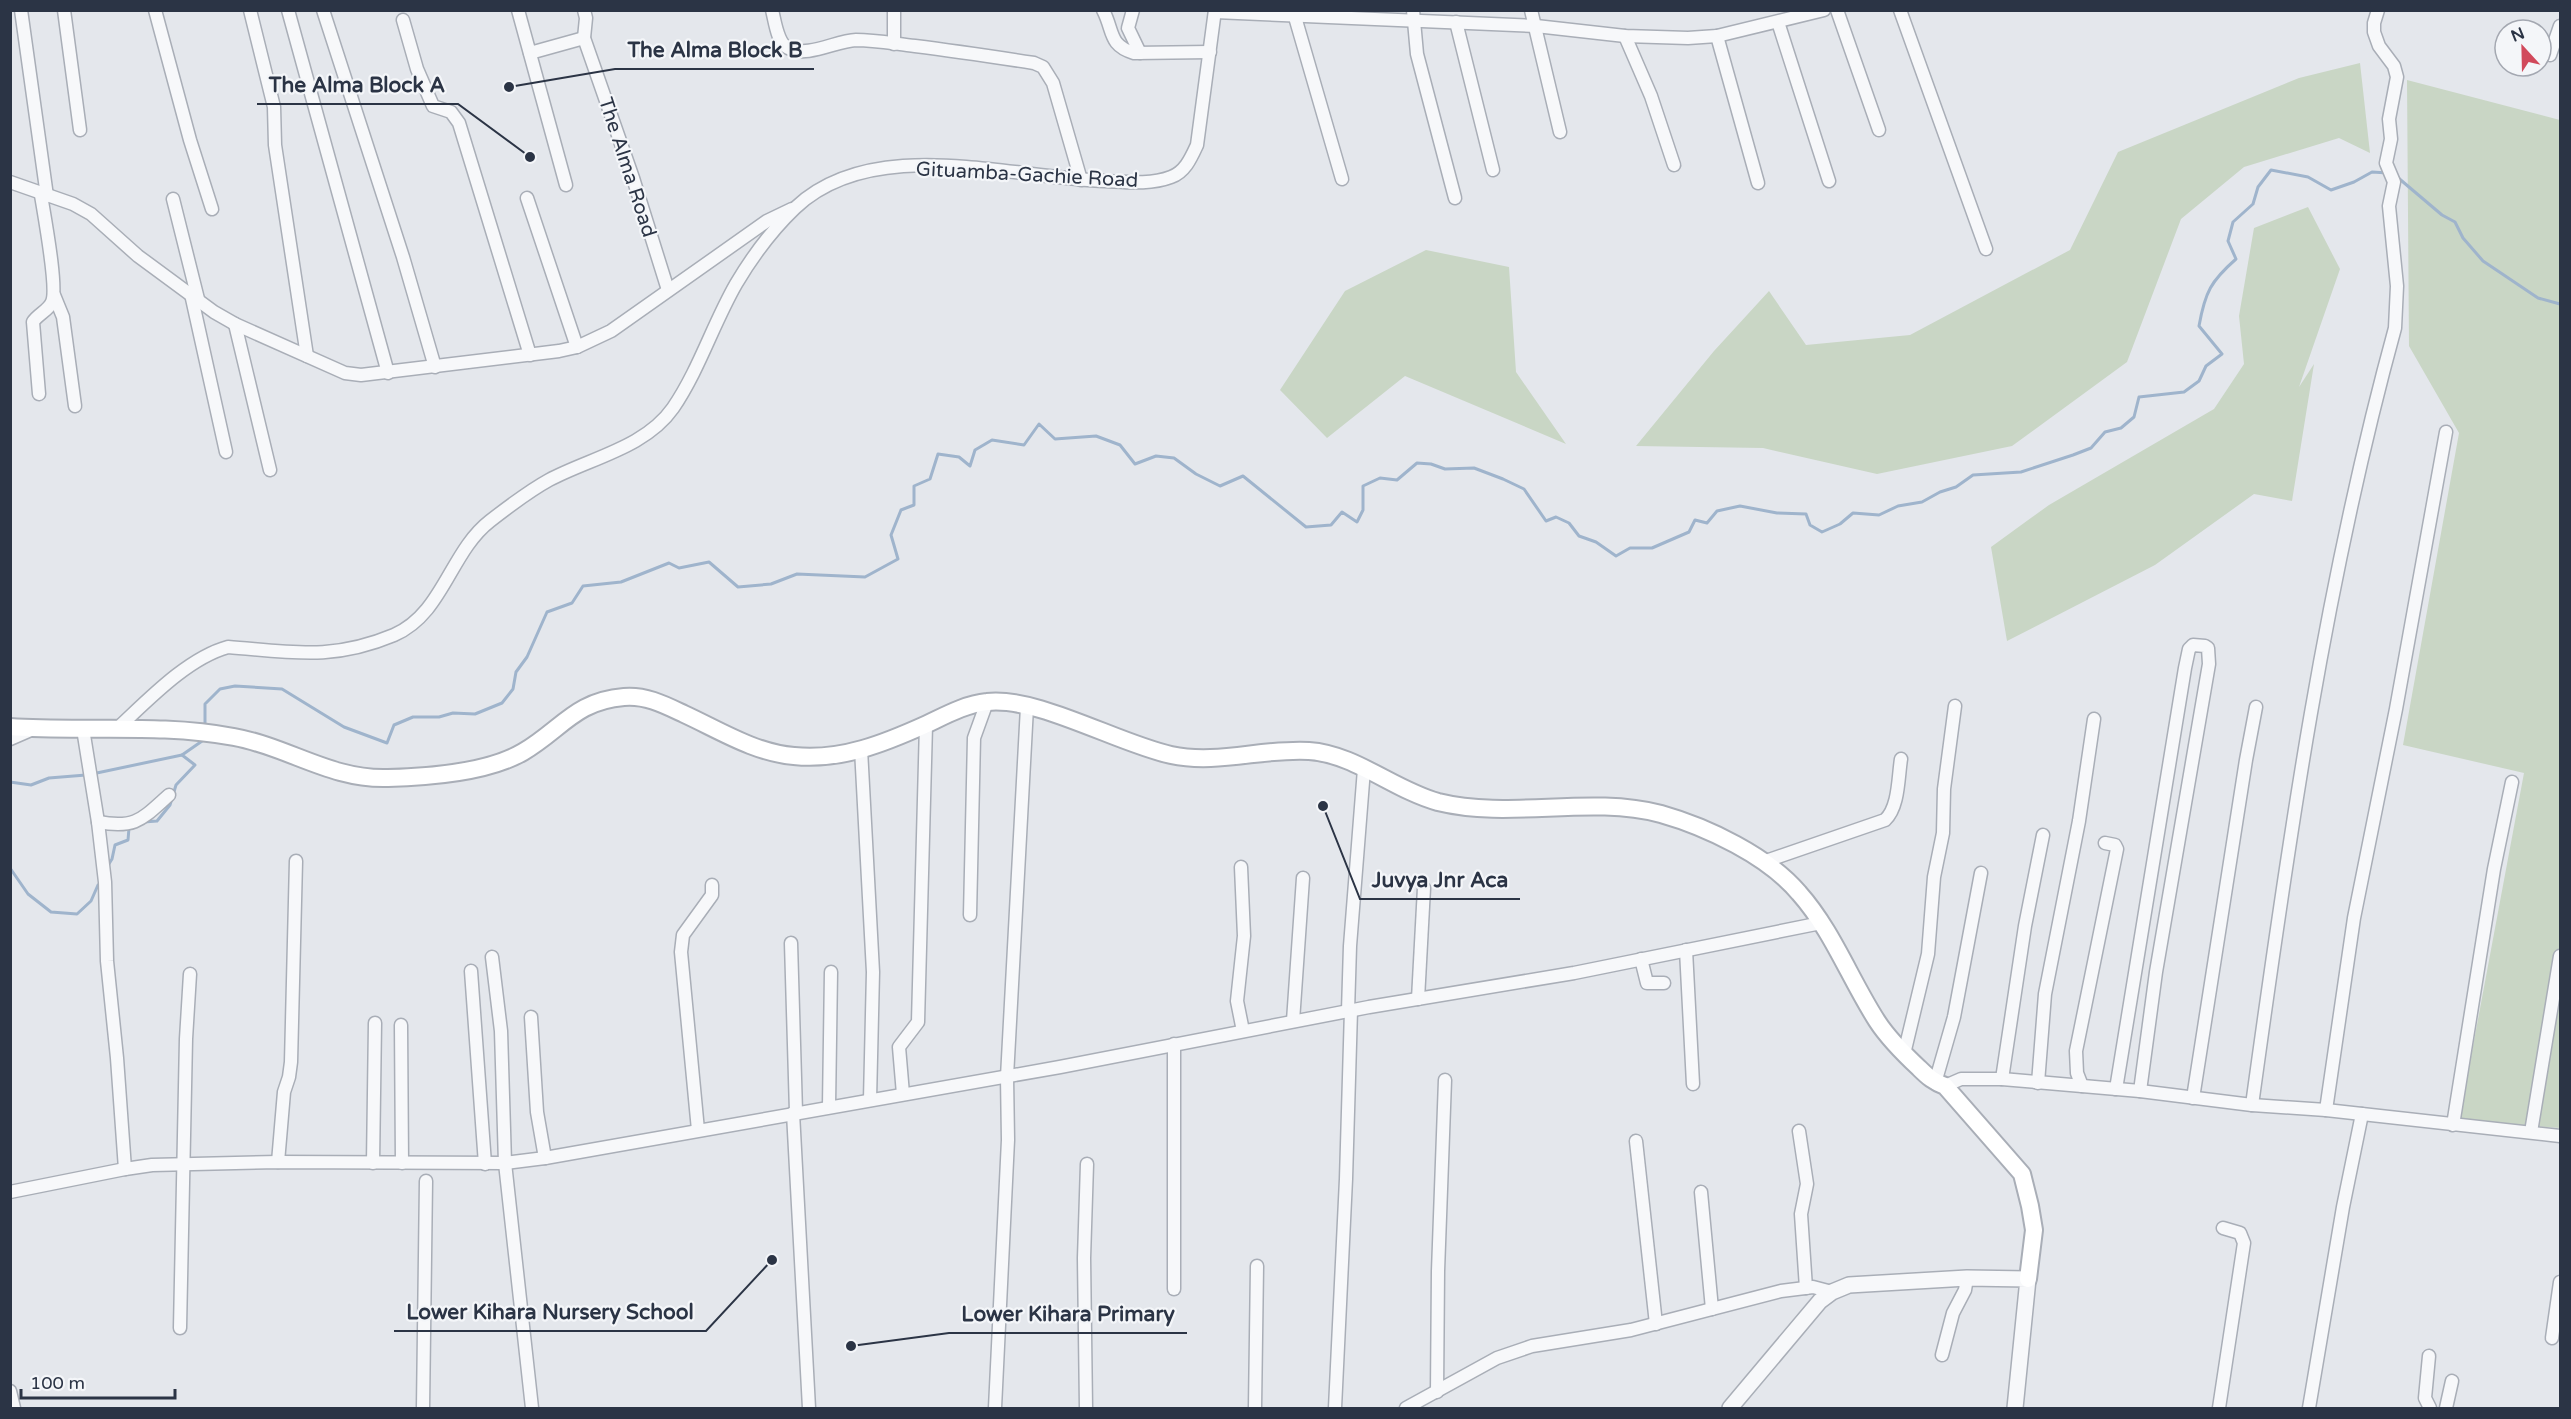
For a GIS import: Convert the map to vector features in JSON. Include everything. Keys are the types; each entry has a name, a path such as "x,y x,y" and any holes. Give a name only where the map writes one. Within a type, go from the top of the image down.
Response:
{"main road":[{"path":"10,727 83,729 119,727 205,733 268,745 348,776 386,778 433,775 490,766 519,754 549,735 577,710 601,700 632,696 657,701 761,750 794,756 838,755 884,743 954,711 987,702 1027,707 1170,755 1199,759 1284,750 1317,751 1346,760 1436,801 1483,809 1615,808 1658,813 1696,826 1745,850 1777,871 1799,893 1821,923 1879,1024 1904,1054 1940,1084 2022,1174 2031,1206 2034,1230 2028,1279"}],"street":[{"path":"21,10 54,295 63,317 75,406"},
{"path":"64,10 80,130"},
{"path":"155,10 212,209"},
{"path":"250,10 274,107 275,146 308,356"},
{"path":"288,10 388,373"},
{"path":"323,10 403,256 435,367"},
{"path":"518,10 566,185"},
{"name":"The Alma Road","path":"584,10 586,18 584,38 633,178 668,290"},
{"path":"772,10 781,39 790,49 819,48 854,40 974,53 1034,63 1042,67 1053,83 1081,180"},
{"path":"894,10 894,44"},
{"path":"1103,10 1112,37 1118,46 1125,50 1140,53 1210,52"},
{"path":"1133,10 1128,28 1140,53"},
{"path":"1482,10 1485,24"},
{"path":"1531,10 1560,132"},
{"path":"1215,11 1294,17 1338,14 1413,15 1456,22 1536,26 1626,36 1688,38 1717,36 1824,10"},
{"path":"1837,10 1879,130"},
{"path":"1900,10 1986,249"},
{"path":"2252,1105 2287,850 2321,653 2341,547 2395,328 2397,286 2389,206 2394,182 2386,164 2391,139 2389,119 2397,77 2394,66 2379,46 2374,32 2378,10"},
{"name":"Gituamba-Gachie Road","path":"119,727 147,700 203,657 216,651 228,648 315,655 337,653 397,634 421,617 443,588 470,541 486,523 548,480 633,441 657,427 673,408 736,284 757,253 796,207 819,190 846,177 882,169 934,165 1081,180 1153,181 1173,176 1190,161 1197,145 1215,11"},
{"path":"1413,15 1417,54 1455,198"},
{"path":"1294,17 1342,179"},
{"path":"403,20 417,69 433,106 451,112 459,123 530,355"},
{"path":"1456,22 1493,170"},
{"path":"1778,22 1829,181"},
{"path":"2553,46 2560,26"},
{"path":"1626,36 1674,165"},
{"path":"1717,36 1758,183"},
{"path":"530,54 584,38"},
{"path":"10,183 73,204 92,214 138,256 235,324 345,373 361,375 530,355 577,347 611,331 767,221 796,207"},
{"path":"527,198 577,347"},
{"path":"173,199 226,452"},
{"path":"39,394 33,322 45,311 54,295"},
{"path":"235,324 270,470"},
{"path":"2326,1110 2354,918 2396,709 2446,432"},
{"path":"2116,1089 2185,668 2189,649 2198,644 2208,648 2209,664 2157,962 2140,1091"},
{"path":"970,915 974,738 987,702"},
{"path":"1904,1054 1928,954 1934,877 1943,833 1944,789 1955,706"},
{"path":"995,1408 1008,1140 1007,1077 1027,707"},
{"path":"2193,1098 2256,707"},
{"path":"2038,1083 2045,994 2079,821 2094,720"},
{"path":"903,1094 899,1047 918,1022 926,725"},
{"path":"10,739 34,728"},
{"path":"83,729 105,882 107,961 125,1169"},
{"path":"861,749 873,972 870,1100"},
{"path":"1763,862 1885,820 1892,814 1901,759"},
{"path":"1335,1408 1346,1179 1350,946 1364,770"},
{"path":"2453,1125 2494,869 2512,782"},
{"path":"98,822 129,825 146,816 169,795"},
{"path":"2002,1079 2025,926 2043,835"},
{"path":"2082,1086 2077,1073 2076,1052 2117,849 2115,845 2105,843"},
{"path":"278,1162 284,1092 291,1062 296,861"},
{"path":"1241,867 1244,936 1237,1001 1243,1031"},
{"path":"1981,873 1940,1084 1961,1079 2002,1079 2140,1091 2252,1105 2326,1110 2560,1136"},
{"path":"1293,1021 1303,878"},
{"path":"698,1130 681,952 683,935 712,896 712,885"},
{"path":"1418,999 1424,888"},
{"path":"10,1192 125,1169 184,1164 278,1162 485,1164 545,1158 794,1112 1007,1077 1293,1021 1574,973 1821,923"},
{"path":"790,943 794,1112 809,1408"},
{"path":"1686,950 1693,1084"},
{"path":"2531,1132 2560,956"},
{"path":"492,957 501,1031 506,1163 532,1408"},
{"path":"1641,959 1647,983 1664,982"},
{"path":"471,971 485,1164"},
{"path":"829,1107 831,972"},
{"path":"180,1328 190,974"},
{"path":"531,1017 537,1113 545,1158"},
{"path":"373,1163 375,1023"},
{"path":"400,1025 402,1163"},
{"path":"1174,1044 1174,1289"},
{"path":"1437,1392 1438,1270 1445,1080"},
{"path":"2310,1408 2343,1207 2362,1114"},
{"path":"1799,1131 1807,1184 1801,1214 1806,1288"},
{"path":"1636,1141 1656,1324"},
{"path":"1086,1164 1084,1258 1086,1408"},
{"path":"423,1408 426,1181"},
{"path":"1701,1192 1712,1309"},
{"path":"2219,1408 2244,1243 2240,1233 2223,1228"},
{"path":"1255,1408 1257,1266"},
{"path":"1942,1355 1953,1313 1965,1290 1967,1278"},
{"path":"1730,1408 1820,1301 1832,1292 1849,1285 1967,1278 2028,1279 2015,1408"},
{"path":"2553,1338 2560,1282"},
{"path":"1406,1408 1497,1358 1532,1346 1656,1324 1781,1291 1813,1287 1832,1292"},
{"path":"2428,1356 2425,1398 2430,1408"},
{"path":"2446,1408 2452,1381"},
{"path":"10,1391 14,1408"}],"green space":[{"path":"2360,63 2370,153 2339,138 2244,167 2181,219 2127,362 2012,446 1877,474 1763,448 1636,446 1714,351 1769,291 1806,345 1910,335 2070,250 2118,152 2299,78"},
{"path":"2407,80 2560,120 2560,1128 2459,1121 2524,773 2403,745 2459,433 2409,346"},
{"path":"2308,207 2340,269 2299,387 2314,364 2292,501 2254,494 2155,565 2007,641 1991,547 2049,505 2214,409 2244,364 2239,316 2254,228"},
{"path":"1426,250 1509,267 1516,372 1566,444 1405,376 1327,438 1280,390 1345,291"}],"waterway":[{"path":"205,727 205,704 220,689 235,686 282,689 344,727 387,743 394,725 413,717 439,717 453,713 475,714 502,703 513,689 516,672 527,657 547,612 572,603 583,586 621,582 669,563 679,568 709,562 738,587 771,584 797,574 865,577 898,559 891,535 901,510 914,505 914,486 930,479 938,454 959,457 970,466 975,450 992,440 1024,445 1039,424 1055,439 1096,436 1120,445 1135,464 1156,456 1174,458 1196,474 1220,486 1243,476 1306,527 1331,525 1342,512 1357,522 1363,510 1363,486 1380,478 1397,480 1417,463 1431,464 1445,469 1474,468 1503,479 1524,489 1546,521 1556,517 1569,523 1579,536 1596,542 1616,556 1630,548 1652,548 1689,532 1695,520 1707,523 1717,511 1740,506 1777,513 1806,514 1810,525 1822,532 1840,524 1853,513 1879,515 1898,506 1922,502 1940,492 1956,487 1973,475 2021,472 2073,455 2091,448 2105,432 2121,428 2134,417 2139,397 2184,392 2199,381 2206,366 2222,354 2199,326 2204,304 2210,288 2236,259 2228,241 2233,222 2253,204 2258,187 2271,170 2308,177 2331,190 2354,182 2372,172 2388,173"},
{"path":"2396,176 2442,215 2455,222 2463,238 2483,261 2538,298 2560,304"},
{"path":"144,822 157,821 170,805 176,785 195,765 182,755 205,739"},
{"path":"92,774 182,755"},
{"path":"10,782 31,785 49,778 86,775"},
{"path":"107,867 112,859 115,845 128,840 129,828"},
{"path":"10,868 28,894 51,912 77,914 91,901 98,885"}],"place":[{"name":"The Alma Block B","path":"509,87"},
{"name":"The Alma Block A","path":"530,157"},
{"name":"Juvya Jnr Aca","path":"1323,806"},
{"name":"Lower Kihara Nursery School","path":"772,1260"},
{"name":"Lower Kihara Primary","path":"851,1346"}]}
